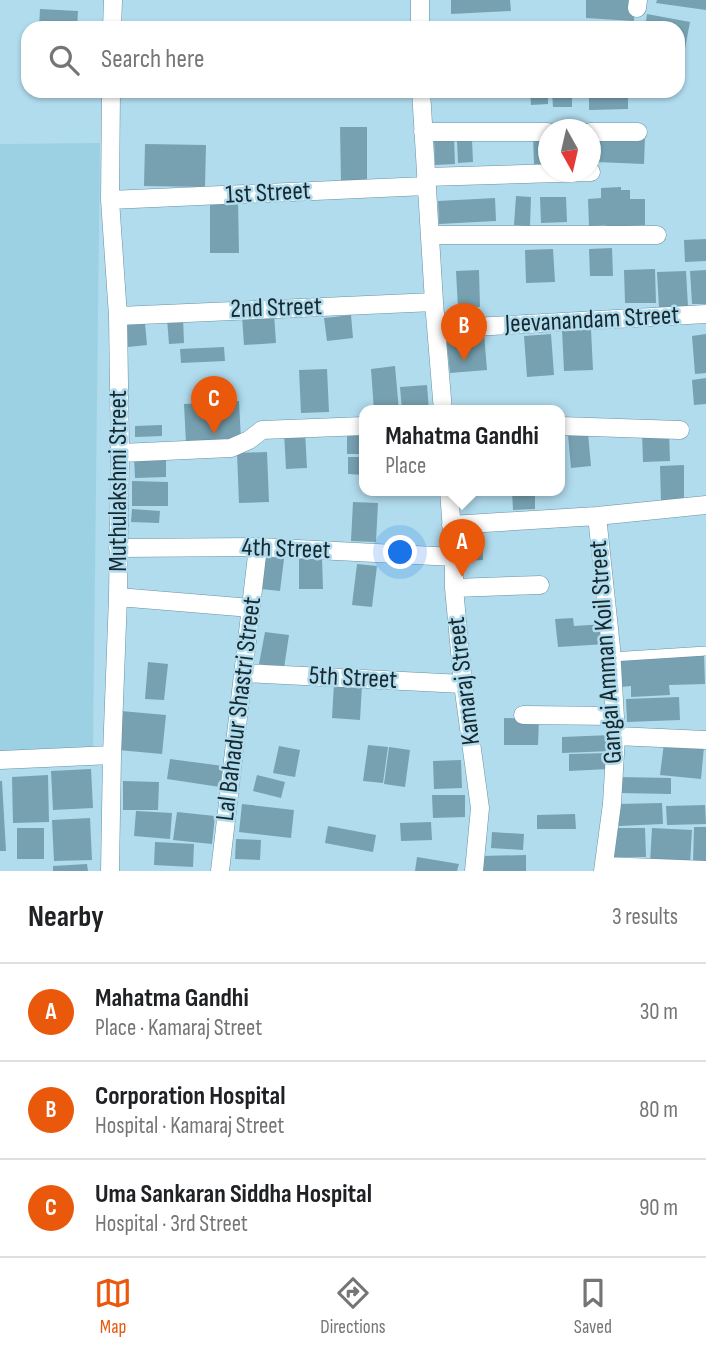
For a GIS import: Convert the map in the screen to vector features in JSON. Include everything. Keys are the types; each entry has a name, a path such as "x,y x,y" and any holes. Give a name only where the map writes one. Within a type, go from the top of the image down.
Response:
{"street":[{"path":"112,21 113,0"},
{"path":"420,0 420,21"},
{"name":"Muthulakshmi Street","path":"110,871 120,453 118,316 110,200 111,98"},
{"path":"421,98 443,405"},
{"path":"423,132 538,132"},
{"path":"601,132 638,132"},
{"name":"1st Street","path":"110,200 538,175"},
{"path":"430,235 656,235"},
{"name":"2nd Street","path":"118,316 434,302"},
{"name":"Jeevanandam Street","path":"437,329 706,314"},
{"path":"120,453 231,449 262,430 359,426"},
{"path":"565,426 680,430"},
{"name":"Kamaraj Street","path":"449,496 463,684 480,808 474,871"},
{"path":"451,525 597,516 706,505"},
{"name":"Gangai Amman Koil Street","path":"597,516 616,736 612,804 604,868"},
{"name":"4th Street","path":"118,548 258,547 453,557"},
{"name":"Lal Bahadur Shastri Street","path":"220,871 258,547"},
{"path":"454,589 540,585"},
{"path":"118,597 251,608"},
{"name":"5th Street","path":"243,673 463,684"},
{"path":"523,715 615,716"},
{"path":"616,736 706,740"},
{"path":"0,760 112,755"},
{"path":"604,868 706,870"}],"lane":[{"path":"611,657 706,651"}],"shaded area":[{"path":"100,143 93,747 0,751 0,144"}],"building":[{"path":"451,0 510,0 511,11 451,14"},
{"path":"586,0 635,0 634,21 586,18"},
{"path":"657,0 706,0 706,10 656,3"},
{"path":"40,9 78,11 77,21 39,21"},
{"path":"647,14 685,21 646,21"},
{"path":"685,21 690,22 685,49"},
{"path":"530,98 548,98 548,104 531,105"},
{"path":"552,98 572,98 572,107 553,107"},
{"path":"589,98 628,98 628,109 589,110"},
{"path":"340,127 367,127 367,183 341,183"},
{"path":"601,135 645,137 644,164 601,162"},
{"path":"533,136 538,136 538,165 534,165"},
{"path":"454,137 455,164 435,165 434,138"},
{"path":"472,140 473,162 458,163 457,141"},
{"path":"145,144 206,145 205,187 144,186"},
{"path":"621,187 621,190 630,190 630,199 645,199 645,225 589,226 588,199 601,198 601,188"},
{"path":"516,196 531,197 530,226 514,225"},
{"path":"540,197 566,197 567,222 541,223"},
{"path":"238,198 239,253 210,253 210,199"},
{"path":"495,198 496,221 439,224 438,201"},
{"path":"706,239 706,261 685,262 684,240"},
{"path":"612,248 613,276 590,276 589,249"},
{"path":"553,249 555,282 526,283 525,250"},
{"path":"655,269 656,303 625,303 624,270"},
{"path":"479,270 480,307 458,308 456,271"},
{"path":"706,270 706,304 692,304 690,271"},
{"path":"686,271 688,307 659,308 657,272"},
{"path":"274,314 276,343 244,345 242,316"},
{"path":"351,315 353,338 327,341 324,318"},
{"path":"183,318 184,343 169,344 167,319"},
{"path":"145,323 147,345 128,347 126,325"},
{"path":"591,329 593,370 564,371 562,330"},
{"path":"484,333 487,370 450,373 446,336"},
{"path":"551,334 554,375 527,377 524,336"},
{"path":"706,334 706,373 695,374 692,336"},
{"path":"224,347 225,361 181,363 180,349"},
{"path":"395,366 398,405 374,405 371,369"},
{"path":"327,369 329,412 301,413 299,370"},
{"path":"706,378 706,404 694,405 692,380"},
{"path":"427,385 429,405 402,405 400,387"},
{"path":"239,401 241,440 186,443 184,404"},
{"path":"162,425 162,436 135,437 135,426"},
{"path":"305,431 307,468 286,469 284,432"},
{"path":"669,431 670,461 643,462 642,432"},
{"path":"359,432 359,454 347,454 347,433"},
{"path":"588,433 591,466 571,468 568,435"},
{"path":"267,452 269,502 239,503 237,453"},
{"path":"166,455 166,477 135,478 134,456"},
{"path":"348,457 359,457 359,475 348,474"},
{"path":"684,465 684,502 661,503 660,466"},
{"path":"132,481 168,482 168,506 132,506"},
{"path":"512,496 535,496 535,509 513,510"},
{"path":"353,502 378,503 376,542 351,541"},
{"path":"132,509 160,511 159,523 131,522"},
{"path":"482,531 483,560 463,561 462,532"},
{"path":"265,556 284,559 280,591 261,589"},
{"path":"322,558 323,589 299,589 299,559"},
{"path":"357,564 377,566 372,607 352,605"},
{"path":"573,618 574,626 605,624 606,644 558,647 555,619"},
{"path":"265,632 289,635 284,668 259,664"},
{"path":"704,655 705,684 669,685 670,695 631,697 631,686 621,687 620,659"},
{"path":"148,662 168,664 164,700 145,699"},
{"path":"334,683 362,685 360,720 332,718"},
{"path":"679,697 680,720 627,722 626,699"},
{"path":"121,711 166,715 162,754 118,750"},
{"path":"504,718 539,719 538,745 504,745"},
{"path":"612,735 612,751 562,753 562,737"},
{"path":"664,743 704,747 701,779 660,775"},
{"path":"368,745 388,747 383,783 363,781"},
{"path":"279,746 300,750 295,777 273,773"},
{"path":"389,747 410,750 405,787 384,784"},
{"path":"608,753 609,769 569,771 569,754"},
{"path":"170,759 223,766 220,787 167,779"},
{"path":"461,760 462,788 434,789 433,761"},
{"path":"91,769 93,808 53,810 51,771"},
{"path":"48,775 49,822 13,823 12,777"},
{"path":"257,775 285,782 281,798 253,791"},
{"path":"619,777 671,778 671,794 619,793"},
{"path":"2,781 6,851 0,851"},
{"path":"123,781 159,782 158,810 123,810"},
{"path":"432,795 465,795 465,817 433,818"},
{"path":"662,803 663,824 619,826 618,804"},
{"path":"242,804 294,810 291,838 239,832"},
{"path":"705,805 706,824 667,825 666,806"},
{"path":"136,811 172,813 170,839 134,836"},
{"path":"177,812 215,816 212,844 173,840"},
{"path":"575,814 576,829 537,829 537,815"},
{"path":"90,818 92,860 54,861 52,820"},
{"path":"431,822 432,840 401,841 400,823"},
{"path":"328,826 376,835 373,852 325,843"},
{"path":"694,827 706,827 706,863 693,863"},
{"path":"17,828 44,828 44,859 17,859"},
{"path":"614,828 645,828 646,857 614,857"},
{"path":"652,828 692,830 690,865 650,863"},
{"path":"492,832 524,834 523,850 491,848"},
{"path":"236,839 261,840 260,860 235,859"},
{"path":"155,842 194,844 193,867 154,865"},
{"path":"526,855 526,871 481,871 481,856"},
{"path":"417,857 459,864 457,871 415,871"},
{"path":"87,864 88,871 53,871 53,866"}],"place":[{"name":"Corporation Hospital","path":"464,361"},
{"name":"Uma Sankaran Siddha Hospital","path":"214,434"},
{"name":"Mahatma Gandhi","path":"462,577"}]}
